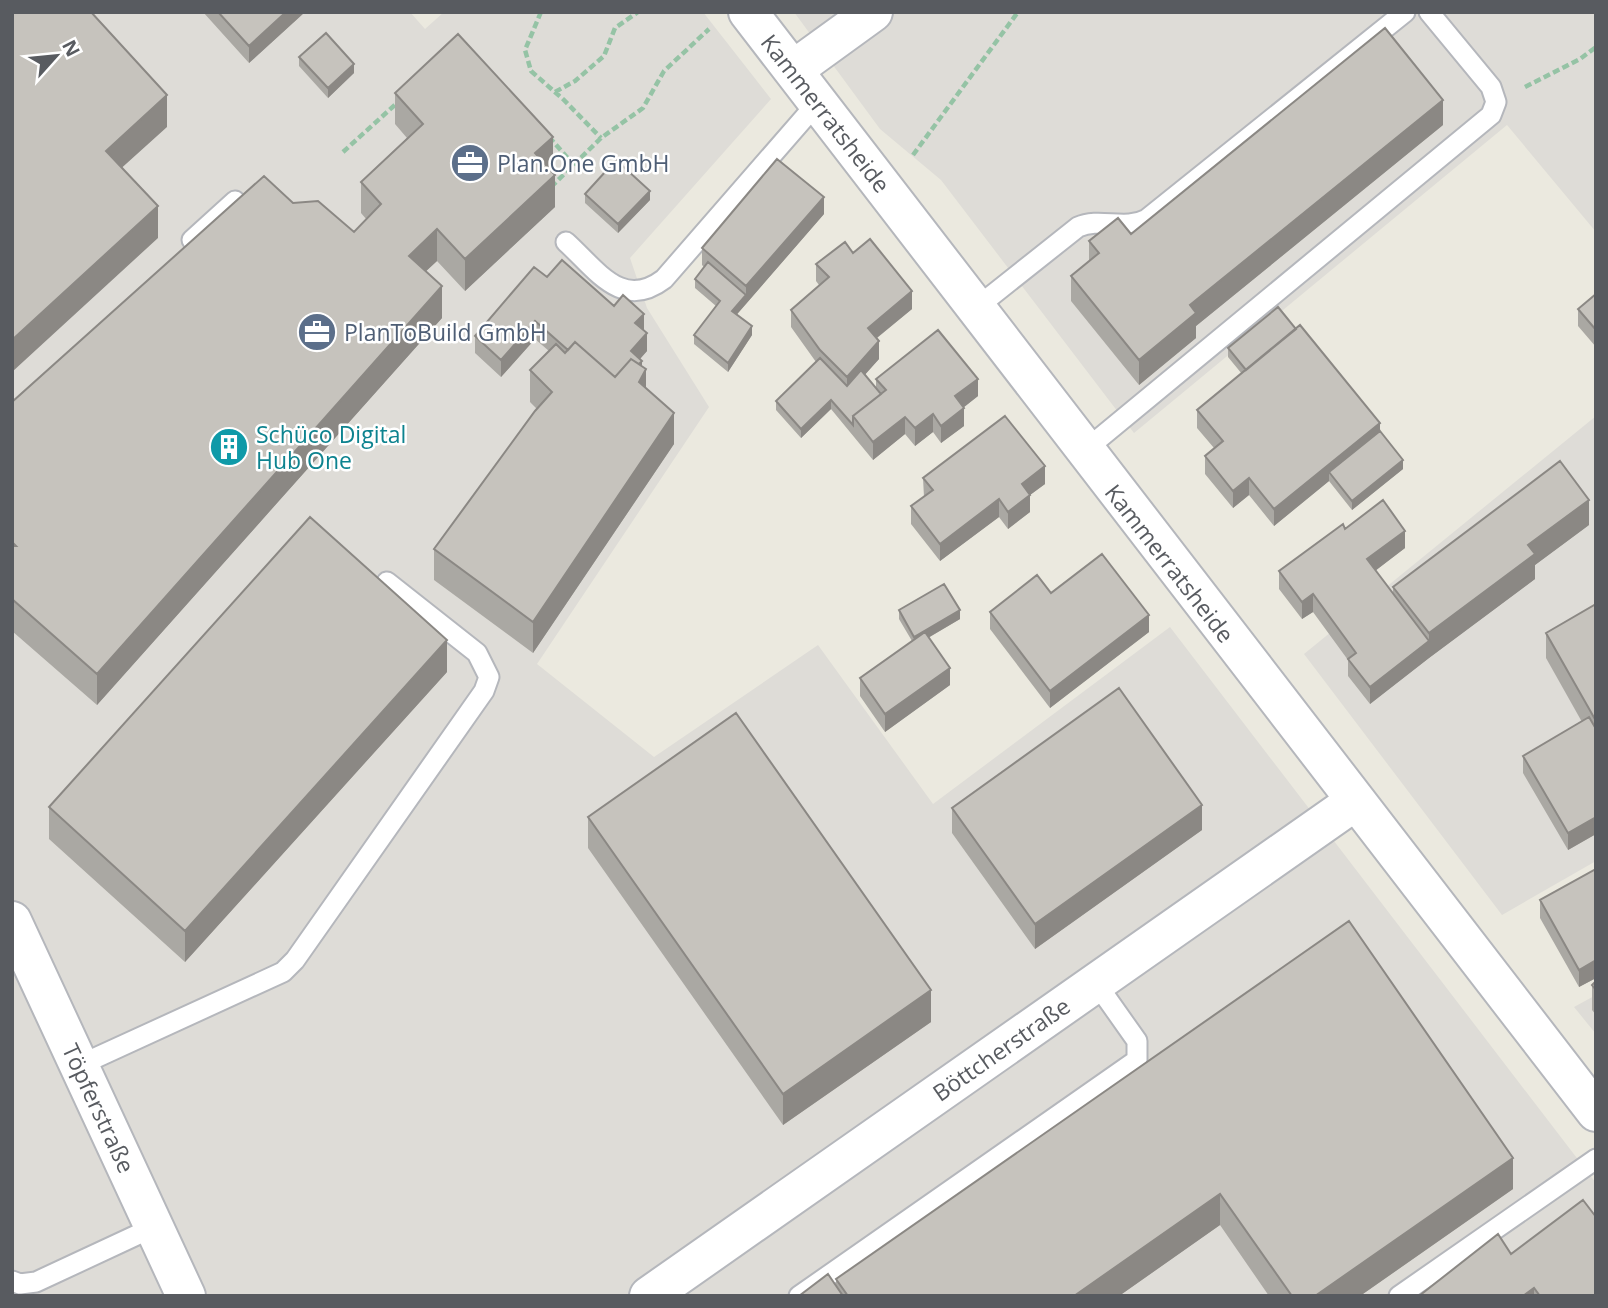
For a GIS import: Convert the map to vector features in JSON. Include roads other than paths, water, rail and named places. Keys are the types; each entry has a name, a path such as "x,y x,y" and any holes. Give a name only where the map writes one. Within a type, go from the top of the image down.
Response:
{"street":[{"path":"793,70 873,12"},
{"name":"Kammerratsheide","path":"733,16 793,70 1354,802 1596,1112"},
{"name":"Böttcherstraße","path":"649,1296 1354,802"},
{"name":"Töpferstraße","path":"12,920 186,1296"}],"lane":[{"path":"976,308 1078,227 1090,222 1138,224 1147,219 1405,12"},
{"path":"1084,451 1492,115 1496,102 1491,87 1429,12"},
{"path":"566,242 621,291 636,293 653,287 664,279 818,102"},
{"path":"174,257 235,201"},
{"path":"80,1065 283,972 295,960 484,691 489,677 477,653 387,582"},
{"path":"799,1296 1137,1060 1137,1041 1096,983"},
{"path":"1399,1296 1596,1159"},
{"path":"12,1281 20,1284 36,1282 154,1227"}],"place":[{"name":"Plan.One GmbH","path":"470,163"},
{"name":"PlanToBuild GmbH","path":"317,332"},
{"name":"Schüco Digital Hub One","path":"229,447"}]}
